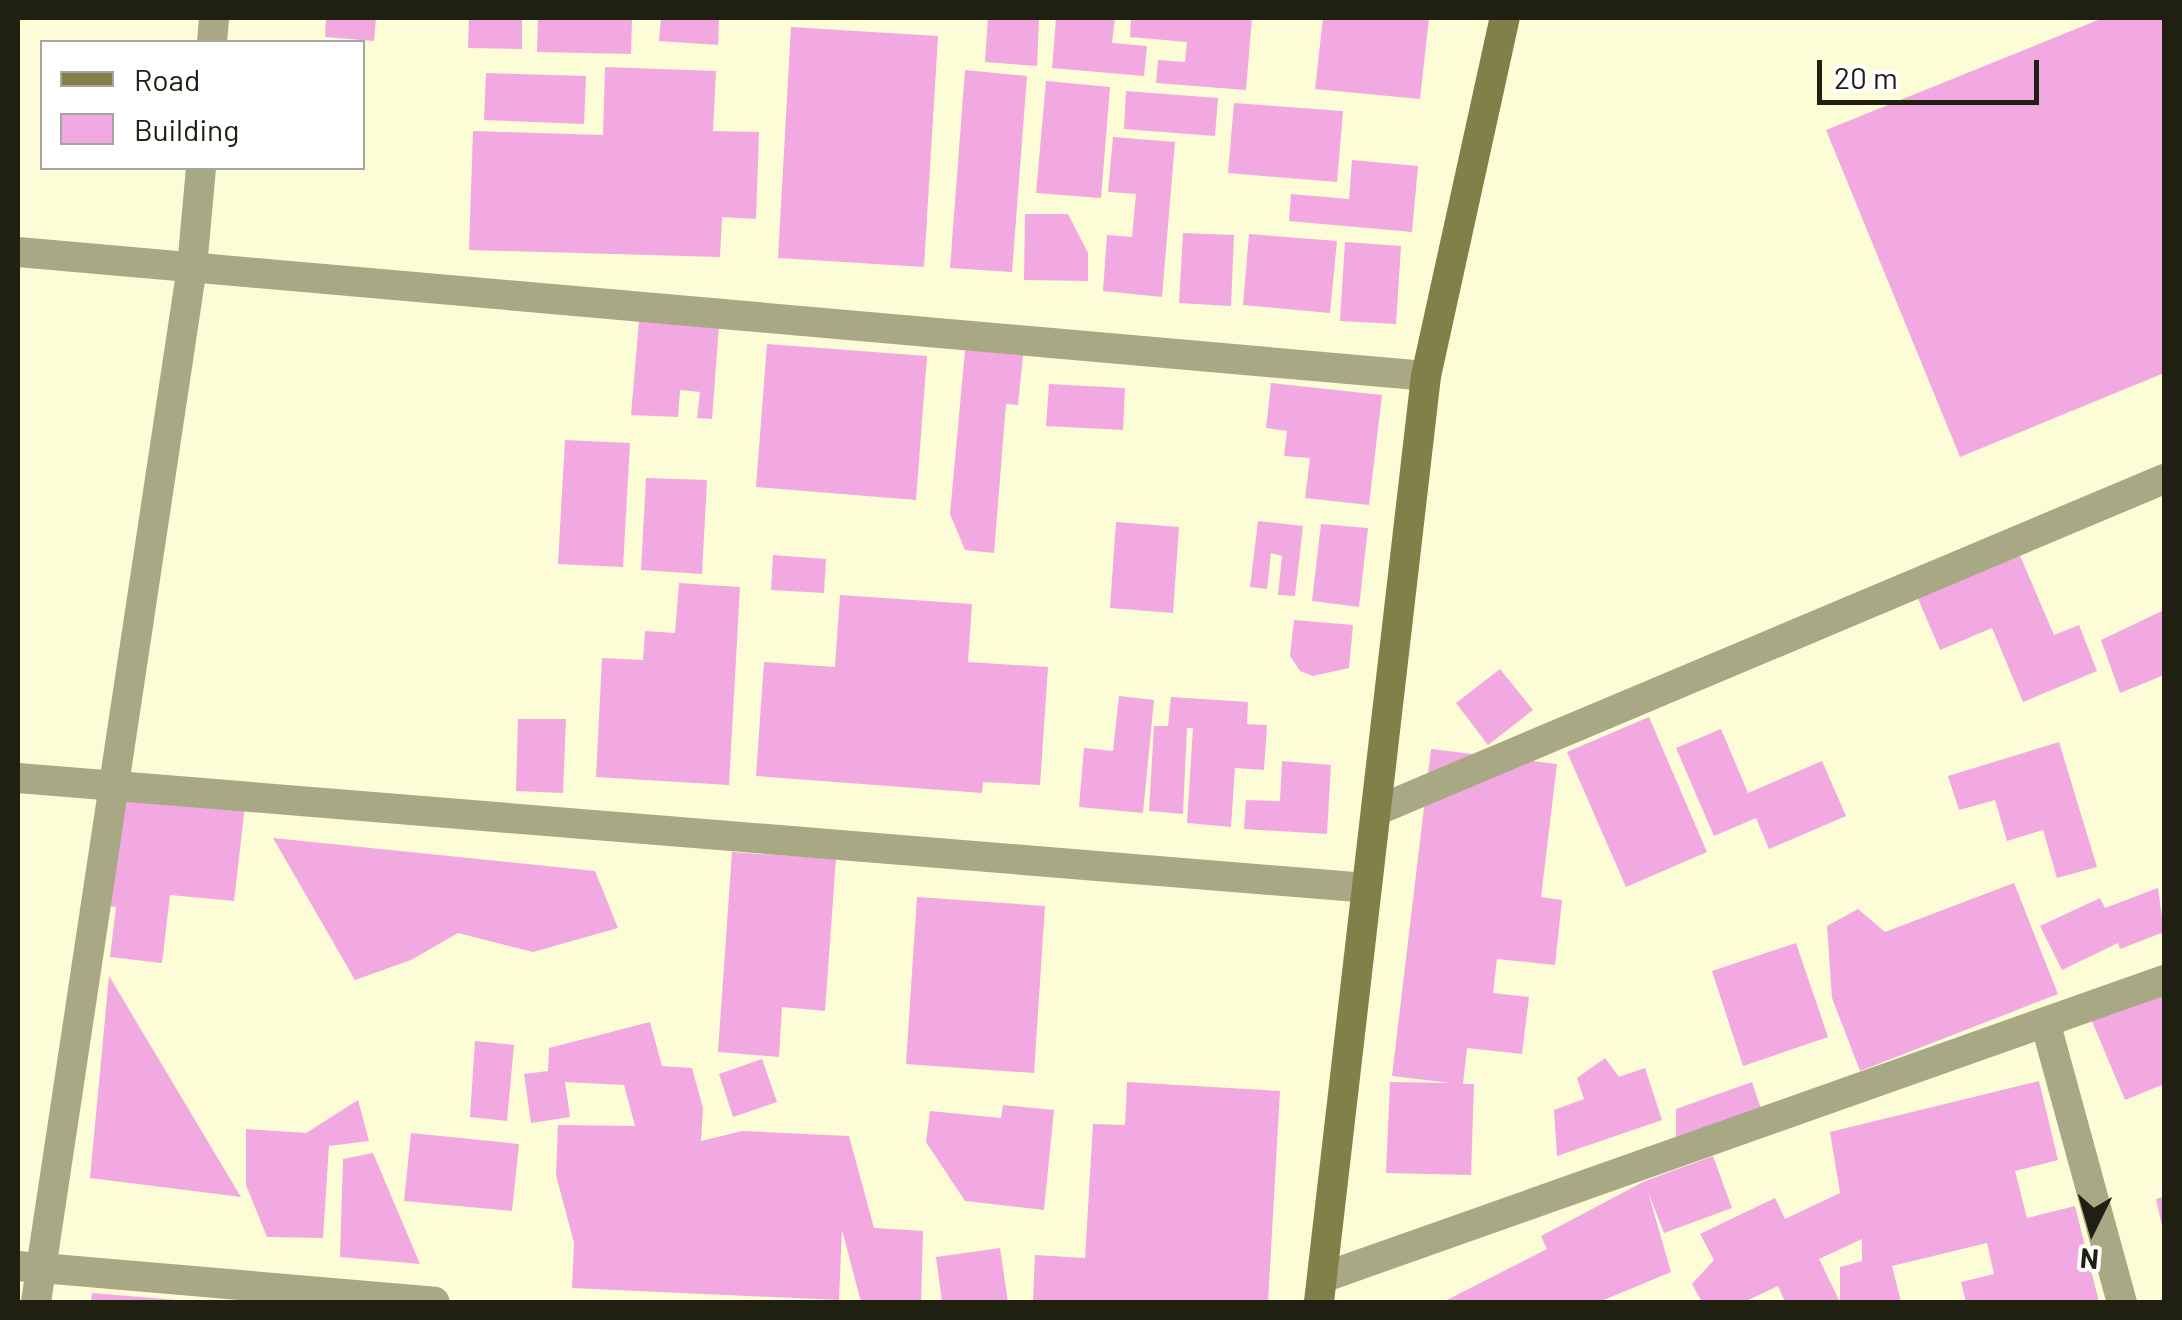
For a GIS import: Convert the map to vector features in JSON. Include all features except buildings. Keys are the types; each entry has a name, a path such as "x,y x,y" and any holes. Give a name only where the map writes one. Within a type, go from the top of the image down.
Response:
{"main road":[{"path":"1321,1290 1426,376 1504,18"}],"street":[{"path":"36,1302 30,1268 113,791 192,267 200,170"},
{"path":"18,252 1426,376"},
{"path":"1376,811 2164,479"},
{"path":"18,778 113,791 1367,888"},
{"path":"1321,1290 2164,980"},
{"path":"2046,1025 2122,1302"},
{"path":"30,1268 434,1302"}]}
